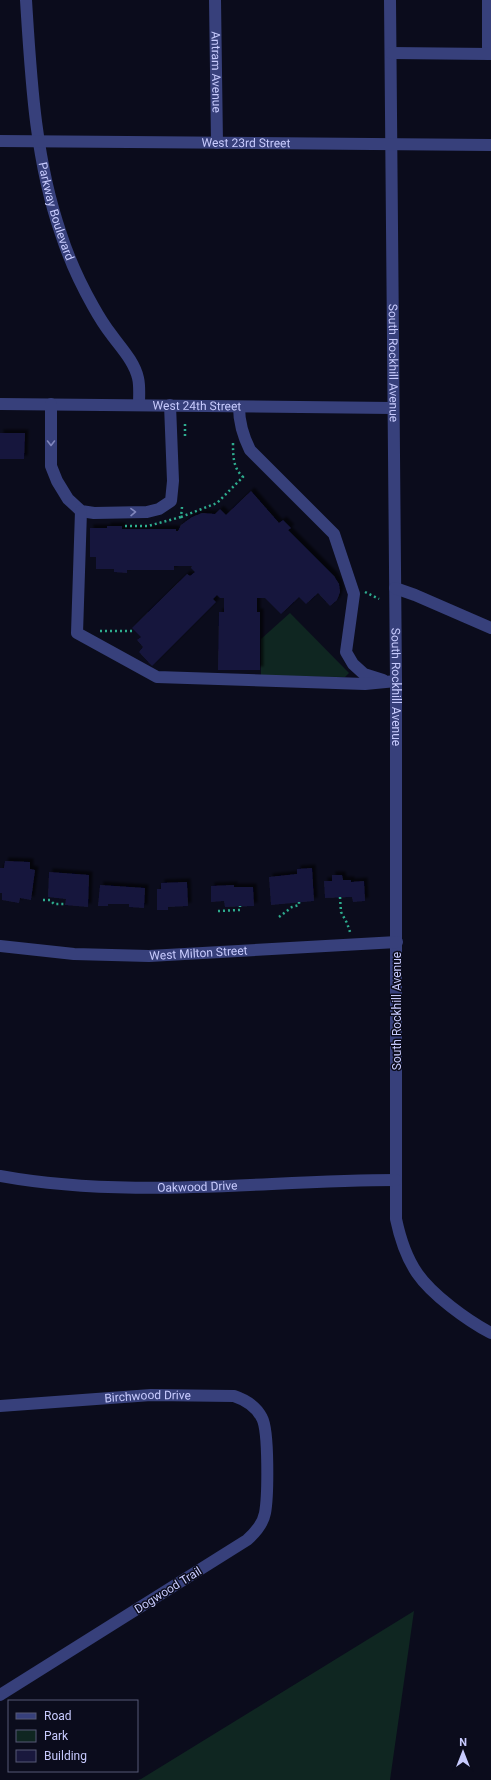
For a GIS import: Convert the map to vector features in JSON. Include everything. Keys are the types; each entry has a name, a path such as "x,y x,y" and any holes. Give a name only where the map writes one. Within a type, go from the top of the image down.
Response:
{"street":[{"name":"Parkway Boulevard","path":"26,0 30,66 38,142 53,212 61,236 93,307 136,370 138,379 139,405"},
{"name":"Antram Avenue","path":"215,0 218,143"},
{"name":"South Rockhill Avenue","path":"390,0 396,681 396,1219 399,1235 418,1274 448,1304 479,1327 491,1333"},
{"path":"390,53 489,54 488,0"},
{"name":"West 23rd Street","path":"0,141 491,145"},
{"name":"West 24th Street","path":"0,404 393,408"},
{"path":"51,404 51,466 57,481 68,499 81,511 94,513 147,512 159,509 171,501 172,481 170,405"},
{"path":"239,407 239,420 243,436 250,450 334,534 354,594 346,652 353,664 364,674 379,680 396,681"},
{"path":"81,511 77,633 144,670 157,677 365,684 396,681"},
{"path":"394,588 415,595 491,628"},
{"name":"West Milton Street","path":"0,946 74,954 149,956 397,942"},
{"name":"Oakwood Drive","path":"0,1176 56,1184 132,1188 396,1180"},
{"name":"Birchwood Drive","path":"0,1406 151,1395 234,1396 244,1399 255,1408 262,1418 266,1429 266,1442"},
{"name":"Dogwood Trail","path":"0,1694 253,1534 260,1527 265,1513 266,1442"}],"path":[{"path":"185,422 185,438"},
{"path":"119,526 148,526 181,517 217,502 243,477 238,473 233,459 233,439"},
{"path":"181,517 183,502"},
{"path":"360,589 379,599"},
{"path":"98,631 133,631"},
{"path":"340,897 340,912 347,923 350,932"},
{"path":"44,900 50,900 54,904 65,904"},
{"path":"279,918 292,907 299,905 299,902"},
{"path":"218,911 240,910 240,906"}],"green space":[{"path":"290,613 349,673 345,677 261,676 261,639"},
{"path":"414,1611 390,1780 138,1780 141,1779"}],"building":[{"path":"0,433 25,433 24,459 0,459"},
{"path":"251,491 279,523 283,520 291,528 288,530 334,576 339,584 340,592 337,600 330,606 318,593 306,604 299,597 281,614 265,598 257,598 257,612 260,612 260,670 218,670 219,612 224,612 224,598 220,598 217,595 213,599 216,602 152,666 139,652 143,647 137,640 141,637 132,628 187,574 190,576 195,572 191,568 192,566 174,566 174,570 127,570 127,573 114,572 114,569 96,569 96,557 90,557 90,528 122,526 122,529 176,529 176,531 178,531 181,525 192,517 202,513 215,514 220,509 226,515"},
{"path":"5,861 30,862 30,869 35,870 31,900 20,898 19,903 2,900 2,893 0,893 0,868 4,868"},
{"path":"312,868 314,901 271,905 269,877 297,874 297,869"},
{"path":"49,872 89,875 88,907 65,905 66,899 48,897"},
{"path":"332,875 342,875 343,880 351,880 351,882 364,881 365,901 353,902 352,897 325,898 324,881 332,881"},
{"path":"187,882 188,906 168,907 168,910 157,910 157,889 161,889 161,883"},
{"path":"100,885 145,888 144,908 129,907 129,904 108,904 108,906 98,906"},
{"path":"234,885 234,887 253,887 254,906 225,907 224,901 211,902 211,886"}]}
